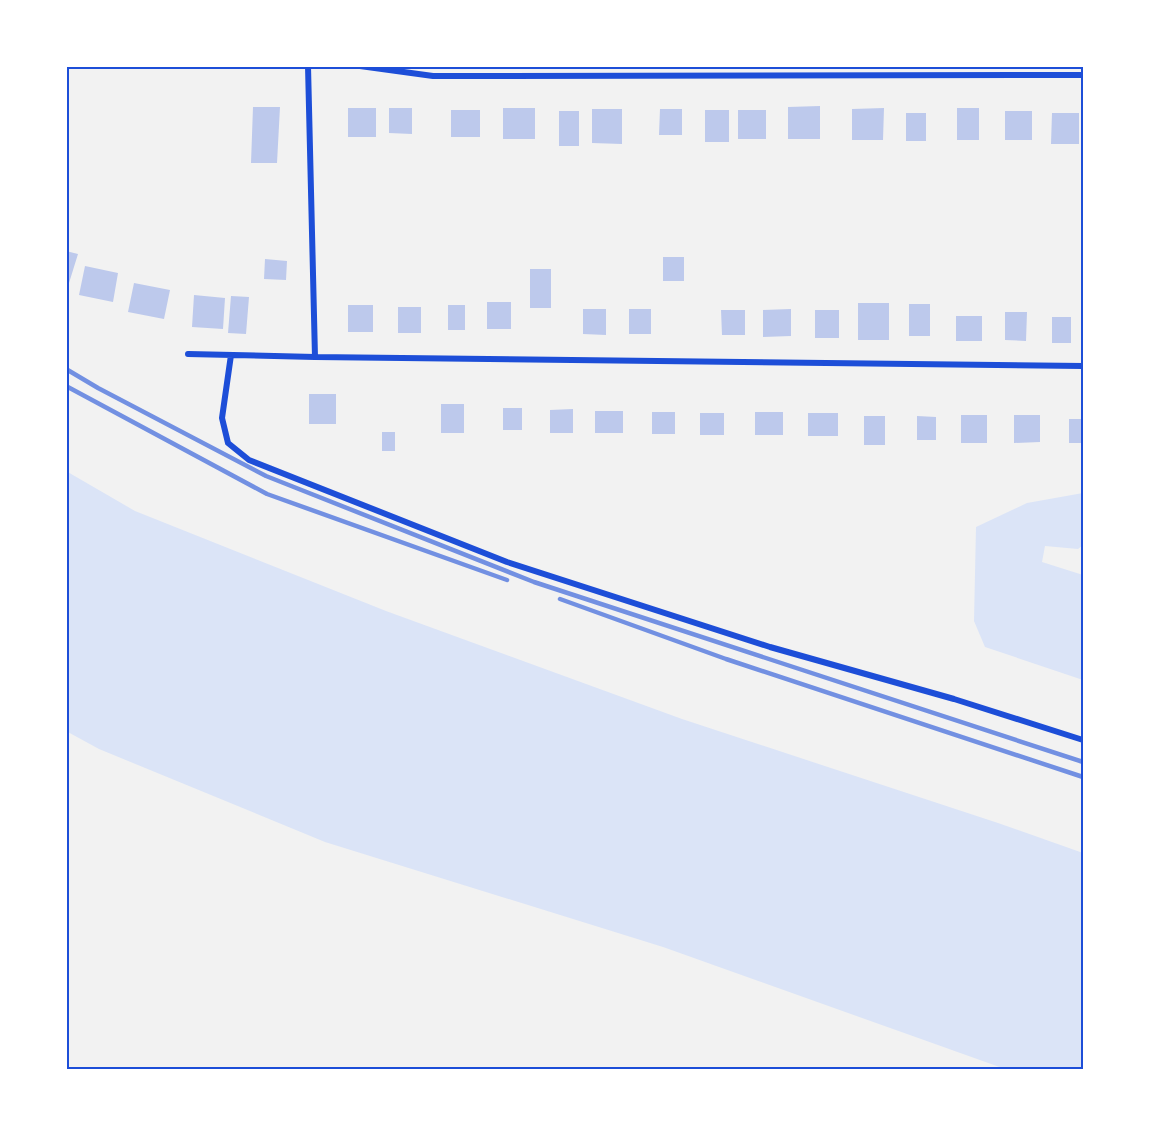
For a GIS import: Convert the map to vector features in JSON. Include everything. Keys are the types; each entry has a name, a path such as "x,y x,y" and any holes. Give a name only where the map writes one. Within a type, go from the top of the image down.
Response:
{"street":[{"path":"308,66 315,357"},
{"path":"360,66 433,76 1083,75"},
{"path":"188,354 1083,366"},
{"path":"231,355 222,418 228,443 249,460 507,562 770,646 954,699 1083,740"}],"shaded area":[{"path":"66,471 135,511 386,611 682,719 1083,853 1083,1070 1008,1070 663,947 325,842 99,749 66,731"},
{"path":"1083,493 1083,545 1078,549 1045,546 1042,562 1083,575 1083,680 985,647 974,621 976,527 1027,503"}],"building":[{"path":"820,106 820,139 788,139 788,107"},
{"path":"253,107 280,107 277,163 251,163"},
{"path":"348,108 376,108 376,137 348,137"},
{"path":"389,108 412,108 412,134 389,133"},
{"path":"503,108 535,108 535,139 503,139"},
{"path":"884,108 883,140 852,140 852,109"},
{"path":"957,108 979,108 979,140 957,140"},
{"path":"592,109 622,109 622,144 592,143"},
{"path":"660,109 682,109 682,135 659,135"},
{"path":"451,110 480,110 480,137 451,137"},
{"path":"705,110 729,110 729,142 705,142"},
{"path":"738,110 766,110 766,139 738,139"},
{"path":"559,111 579,111 579,146 559,146"},
{"path":"1005,111 1032,111 1032,140 1005,140"},
{"path":"906,113 926,113 926,141 906,141"},
{"path":"1052,113 1079,113 1079,144 1051,144"},
{"path":"66,251 78,254 69,283 66,282"},
{"path":"663,257 684,257 684,281 663,281"},
{"path":"265,259 287,261 286,280 264,279"},
{"path":"85,266 118,273 113,302 79,295"},
{"path":"530,269 551,269 551,308 530,308"},
{"path":"134,283 170,290 164,319 128,312"},
{"path":"194,295 225,298 223,329 192,327"},
{"path":"231,296 249,297 246,334 228,333"},
{"path":"487,302 511,302 511,329 487,329"},
{"path":"858,303 889,303 889,340 858,340"},
{"path":"909,304 930,304 930,336 909,336"},
{"path":"348,305 373,305 373,332 348,332"},
{"path":"448,305 465,305 465,330 448,330"},
{"path":"398,307 421,307 421,333 398,333"},
{"path":"583,309 606,309 606,335 583,334"},
{"path":"629,309 651,309 651,334 629,334"},
{"path":"791,309 791,336 763,337 763,310"},
{"path":"721,310 745,310 745,335 722,335"},
{"path":"815,310 839,310 839,338 815,338"},
{"path":"1005,312 1027,312 1026,341 1005,340"},
{"path":"956,316 982,316 982,341 956,341"},
{"path":"1052,317 1071,317 1071,343 1052,343"},
{"path":"309,394 336,394 336,424 309,424"},
{"path":"441,404 464,404 464,433 441,433"},
{"path":"503,408 522,408 522,430 503,430"},
{"path":"573,409 573,433 550,433 550,410"},
{"path":"595,411 623,411 623,433 595,433"},
{"path":"652,412 675,412 675,434 652,434"},
{"path":"755,412 783,412 783,435 755,435"},
{"path":"700,413 724,413 724,435 700,435"},
{"path":"808,413 838,413 838,436 808,436"},
{"path":"961,415 987,415 987,443 961,443"},
{"path":"1014,415 1040,415 1040,442 1014,443"},
{"path":"864,416 885,416 885,445 864,445"},
{"path":"917,416 936,417 936,440 917,440"},
{"path":"1069,419 1083,419 1083,443 1069,443"},
{"path":"382,432 395,432 395,451 382,451"}],"railway":[{"path":"66,369 266,476 534,582 1083,762"},
{"path":"66,386 267,494 507,580"},
{"path":"560,599 726,659 1083,777"}]}
